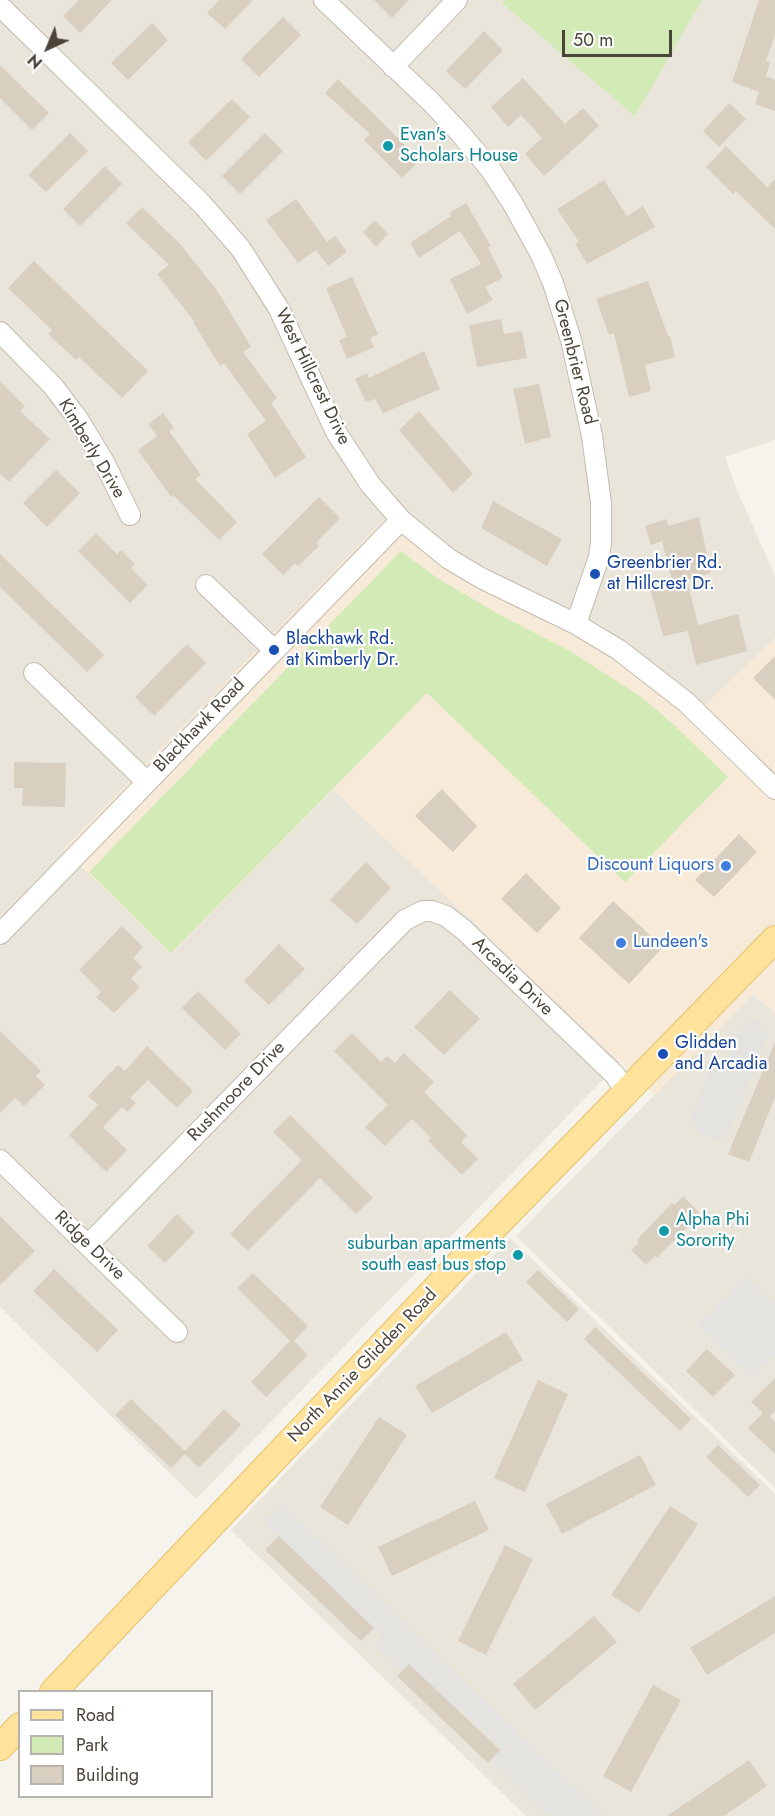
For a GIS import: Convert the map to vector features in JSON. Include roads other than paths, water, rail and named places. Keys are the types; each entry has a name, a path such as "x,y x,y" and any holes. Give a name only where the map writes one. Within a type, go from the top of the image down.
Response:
{"main road":[{"name":"North Annie Glidden Road","path":"54,1690 775,939"},
{"path":"0,1747 18,1728"}],"street":[{"name":"Greenbrier Road","path":"324,0 431,102 460,133 491,170 541,255 565,315 592,436 602,522 599,557 576,624"},
{"path":"393,67 458,0"},
{"name":"West Hillcrest Drive","path":"0,6 202,204 241,249 279,309 336,432 370,484 401,520 437,550 481,578 576,624 619,650 686,702 775,789"},
{"name":"Kimberly Drive","path":"0,332 53,386 78,418 104,462 130,515"},
{"name":"Blackhawk Road","path":"0,934 401,520"},
{"path":"206,585 274,650"},
{"path":"34,673 146,782"},
{"name":"Arcadia Drive","path":"386,941 405,920 414,914 432,910 446,916 464,930 615,1075 626,1092"},
{"name":"Rushmoore Drive","path":"88,1245 386,941"},
{"name":"Ridge Drive","path":"0,1160 177,1332"}],"place":[{"name":"Evan's Scholars House","path":"388,146"},
{"name":"Greenbrier Rd. at Hillcrest Dr.","path":"595,574"},
{"name":"Blackhawk Rd. at Kimberly Dr.","path":"274,650"},
{"name":"Discount Liquors","path":"726,866"},
{"name":"Lundeen's","path":"621,943"},
{"name":"Glidden and Arcadia","path":"663,1054"},
{"name":"Alpha Phi Sorority","path":"664,1231"},
{"name":"suburban apartments south east bus stop","path":"518,1255"}]}
